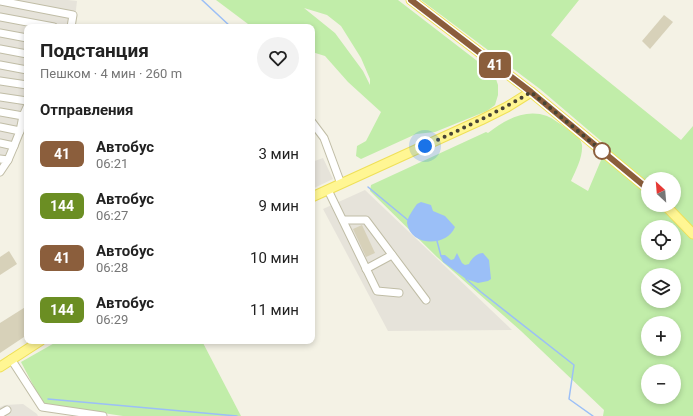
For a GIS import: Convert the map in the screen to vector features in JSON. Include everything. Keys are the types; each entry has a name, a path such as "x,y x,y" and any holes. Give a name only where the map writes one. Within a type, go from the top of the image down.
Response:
{"main road":[{"path":"411,0 531,92 641,183"},
{"path":"315,196 481,120 507,107 531,92"},
{"path":"672,212 693,234"},
{"path":"0,367 35,344"}],"lane":[{"path":"0,1 73,15 72,24"},
{"path":"0,17 38,24"},
{"path":"0,33 24,37"},
{"path":"0,49 24,53"},
{"path":"0,65 24,69"},
{"path":"0,81 24,85"},
{"path":"0,96 24,100"},
{"path":"0,112 23,116 20,131 14,146 8,160 0,172"},
{"path":"315,126 324,138 341,184"},
{"path":"0,127 20,131"},
{"path":"0,143 14,146"},
{"path":"0,159 8,160"},
{"path":"328,190 377,291 398,293"},
{"path":"343,220 366,220 426,300"},
{"path":"366,269 392,255"},
{"path":"11,359 42,407 103,416"},
{"path":"0,414 7,410"}],"shaded area":[{"path":"0,0 77,1 74,24 24,24 24,130 9,163 0,174"},
{"path":"323,158 333,179 315,188 315,161"},
{"path":"365,190 512,330 388,331 323,209"},
{"path":"23,404 38,416 0,416 0,407 5,405"}],"green space":[{"path":"216,0 398,0 495,76 498,85 498,95 495,105 487,111 435,132 416,134 361,159 356,156 357,146 366,141 381,112 348,82 325,56 315,53 315,24 248,24","holes":["304,8 327,15 341,26 361,58 370,79 370,85 363,71 335,33"]},
{"path":"421,0 579,0 551,35 681,140 693,126 693,416 603,416 604,410 521,331 437,257 370,191 371,185 486,132 488,133 508,120 523,114 531,113 550,117 578,137 582,145 582,150 579,163 571,181 588,191 607,146 540,89"},
{"path":"53,344 204,344 241,416 123,416 43,404 21,362"}],"water":[{"path":"421,202 431,205 433,211 445,216 455,227 450,234 437,241 429,242 414,236 410,231 407,221 417,204"},
{"path":"457,253 462,263 465,265 469,264 476,255 483,253 489,260 491,279 478,283 466,279 443,262 440,255 445,255 451,260 454,259"}],"building":[{"path":"664,15 673,22 650,49 642,41"},
{"path":"362,225 375,253 366,257 353,229"},
{"path":"9,251 17,264 0,275 0,257"},
{"path":"24,308 24,337 0,353 0,323"}],"waterway":[{"path":"202,0 228,24"},
{"path":"368,187 409,221"},
{"path":"437,241 441,256"},
{"path":"466,279 574,365 569,399 593,416"},
{"path":"48,399 237,416"}],"bus line":[{"name":"41","path":"411,0 531,92 641,183"}],"route":[{"path":"425,146 507,107 531,92 602,151"}]}
